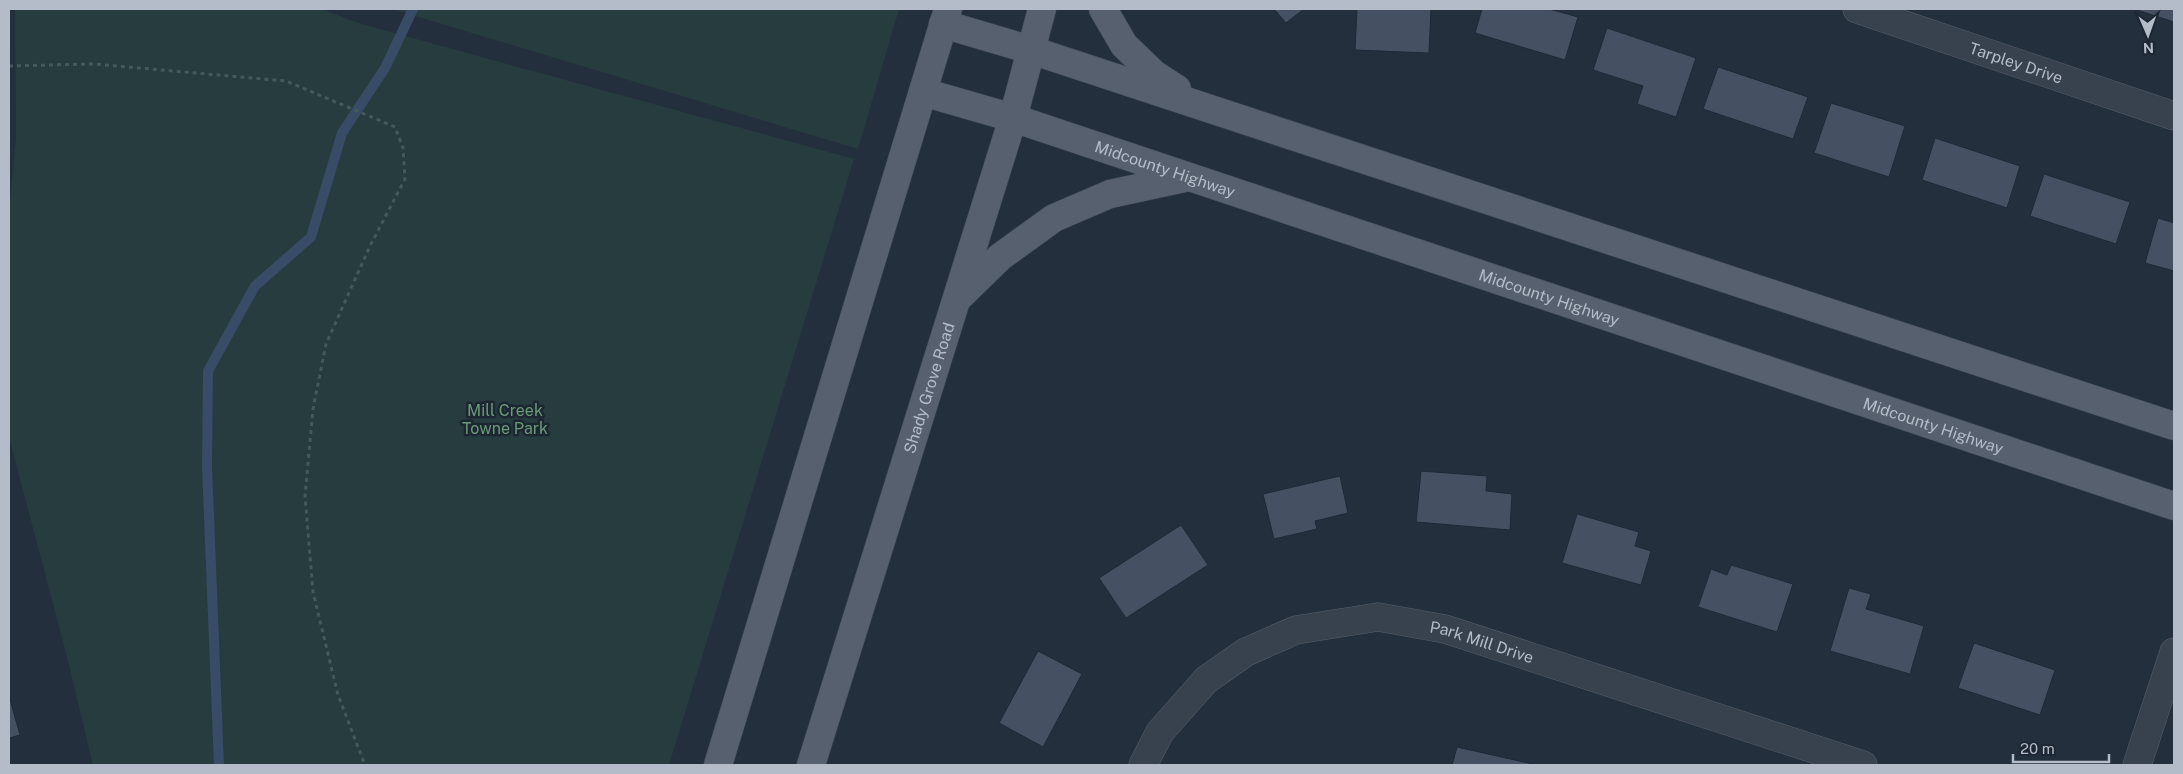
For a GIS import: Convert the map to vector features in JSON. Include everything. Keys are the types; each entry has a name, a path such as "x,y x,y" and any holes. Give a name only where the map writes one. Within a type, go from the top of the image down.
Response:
{"main road":[{"name":"Shady Grove Road","path":"811,765 1013,118 1042,9"},
{"path":"1103,9 1124,45 1154,74 1208,108"},
{"path":"718,765 946,16 1031,50 2174,426"},
{"name":"Midcounty Highway","path":"923,92 1013,118 2174,506"},
{"path":"956,301 1000,257 1054,218 1110,194 1190,177"}],"street":[{"name":"Tarpley Drive","path":"1858,9 2174,116"},
{"name":"Park Mill Drive","path":"1143,765 1160,732 1206,680 1246,652 1296,630 1378,617 1445,629 1863,765"},
{"path":"2137,765 2174,652"}],"path":[{"path":"9,66 94,64 286,81 394,127 403,148 406,179 370,246 326,344 313,409 305,496 313,592 338,695 365,765"}],"green space":[{"name":"Mill Creek Towne Park","path":"15,9 322,9 358,23 854,159 669,765 93,765 67,657 9,437 9,211 16,138"},
{"path":"392,9 899,9 858,149"}],"building":[{"path":"1274,9 1304,9 1286,23"},
{"path":"1357,9 1431,9 1429,53 1355,50"},
{"path":"1482,9 1549,9 1578,17 1565,60 1475,33"},
{"path":"2134,9 2174,9 2174,22"},
{"path":"1607,28 1696,58 1676,117 1637,104 1643,86 1593,70"},
{"path":"1718,67 1808,97 1793,139 1703,109"},
{"path":"1831,103 1905,126 1889,177 1814,153"},
{"path":"1935,138 2020,166 2007,208 1922,180"},
{"path":"2044,174 2130,202 2116,244 2030,216"},
{"path":"2158,218 2174,223 2174,271 2145,263"},
{"path":"1421,471 1487,476 1486,491 1512,494 1510,530 1416,522"},
{"path":"1340,476 1348,513 1315,521 1317,529 1274,539 1263,494"},
{"path":"1577,514 1639,532 1635,546 1651,551 1641,585 1562,563"},
{"path":"1181,525 1208,565 1126,618 1099,578"},
{"path":"1731,565 1793,584 1777,632 1698,607 1711,569 1727,575"},
{"path":"1849,588 1871,594 1866,609 1924,626 1910,674 1830,651"},
{"path":"1974,643 2055,670 2040,715 1958,688"},
{"path":"1038,651 1082,674 1043,747 999,723"},
{"path":"9,696 20,735 9,738"},
{"path":"1457,747 1537,765 1452,765"}],"waterway":[{"path":"219,765 207,467 208,371 255,286 311,237 342,133 385,68 413,9"}]}
